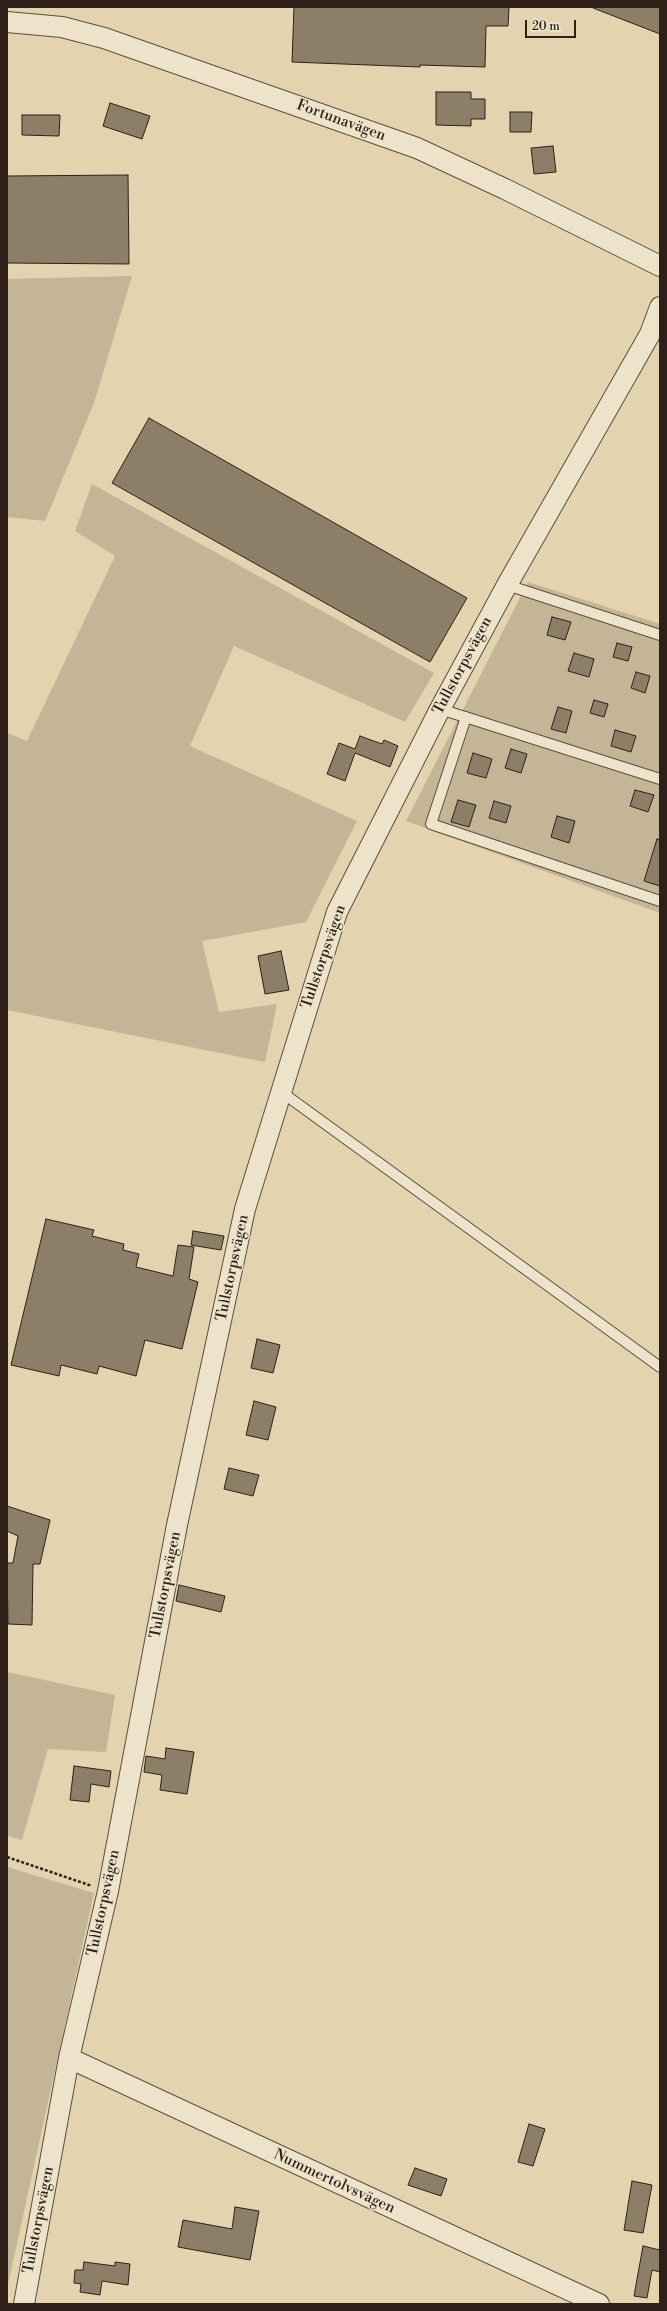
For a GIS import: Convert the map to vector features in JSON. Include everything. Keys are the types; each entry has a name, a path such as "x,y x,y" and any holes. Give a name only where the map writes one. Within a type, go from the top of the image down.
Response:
{"street":[{"name":"Fortunavägen","path":"7,22 62,27 104,38 417,148 505,189 660,266"},
{"name":"Tullstorpsvägen","path":"24,2304 69,2058 108,1891 184,1494 246,1209 280,1091 337,912 440,709 507,585 650,334 660,307"},
{"name":"Nummertolvsvägen","path":"69,2058 599,2304"}],"lane":[{"path":"507,585 660,635"},
{"path":"440,709 660,779"},
{"path":"466,717 431,824 660,901"},
{"path":"280,1091 660,1367"}],"path":[{"path":"7,1857 108,1891"}],"shaded area":[{"path":"132,276 94,403 45,521 7,517 7,279"},
{"path":"92,484 434,673 405,722 234,646 190,746 357,821 306,922 202,941 219,1012 277,1004 265,1062 7,1010 7,733 27,741 115,556 75,531"},
{"path":"528,582 660,624 660,913 406,821"},
{"path":"7,1672 115,1695 106,1752 48,1749 22,1840 7,1836"},
{"path":"7,1867 94,1893 7,2289"}],"building":[{"path":"294,7 509,7 508,26 486,26 485,67 420,65 420,67 292,62"},
{"path":"660,7 660,34 593,8"},
{"path":"436,92 471,92 471,99 485,99 485,119 471,119 471,126 436,125"},
{"path":"110,103 150,116 142,139 103,126"},
{"path":"510,112 532,112 531,132 510,132"},
{"path":"22,115 60,115 59,136 22,135"},
{"path":"553,146 556,172 534,174 531,148"},
{"path":"128,175 129,264 7,263 7,176"},
{"path":"149,418 467,598 430,662 112,483"},
{"path":"552,617 571,622 565,640 547,635"},
{"path":"617,643 632,647 628,661 613,657"},
{"path":"574,653 594,659 589,677 568,671"},
{"path":"636,672 650,676 645,693 631,688"},
{"path":"594,700 608,704 604,717 590,713"},
{"path":"558,707 572,711 566,733 551,729"},
{"path":"615,730 636,736 631,752 611,746"},
{"path":"360,736 382,744 384,740 398,746 390,767 355,753 345,781 327,774 339,743 355,749"},
{"path":"511,749 527,754 521,773 505,768"},
{"path":"473,753 492,759 486,778 467,773"},
{"path":"635,790 654,795 648,812 630,806"},
{"path":"458,800 476,805 469,827 451,822"},
{"path":"494,801 511,806 506,823 489,818"},
{"path":"557,816 575,821 569,843 551,837"},
{"path":"657,839 660,840 660,886 644,881"},
{"path":"281,951 289,990 265,994 258,956"},
{"path":"46,1219 94,1230 92,1236 124,1244 123,1250 139,1254 136,1267 173,1276 178,1245 194,1247 189,1279 198,1282 182,1349 145,1340 136,1376 99,1366 97,1374 61,1365 59,1376 11,1365"},
{"path":"193,1231 224,1236 221,1250 191,1245"},
{"path":"257,1339 280,1345 273,1373 251,1368"},
{"path":"254,1401 276,1407 268,1440 246,1435"},
{"path":"229,1468 259,1475 253,1496 224,1489"},
{"path":"7,1506 50,1520 40,1564 33,1564 32,1625 8,1624 7,1563 13,1563 18,1536 7,1531"},
{"path":"179,1585 225,1596 221,1612 176,1601"},
{"path":"166,1748 194,1752 187,1794 160,1790 162,1775 144,1772 146,1756 165,1759"},
{"path":"74,1766 111,1771 109,1787 91,1784 89,1802 70,1800"},
{"path":"529,2124 545,2129 533,2166 518,2162"},
{"path":"415,2168 447,2179 441,2196 408,2185"},
{"path":"632,2181 652,2185 643,2233 624,2230"},
{"path":"235,2207 259,2211 250,2260 178,2247 183,2220 232,2229"},
{"path":"643,2246 660,2250 660,2272 652,2270 647,2298 634,2296"},
{"path":"84,2262 115,2266 115,2262 130,2264 128,2285 102,2281 100,2295 80,2292 81,2284 74,2283 75,2270 83,2270"}]}
